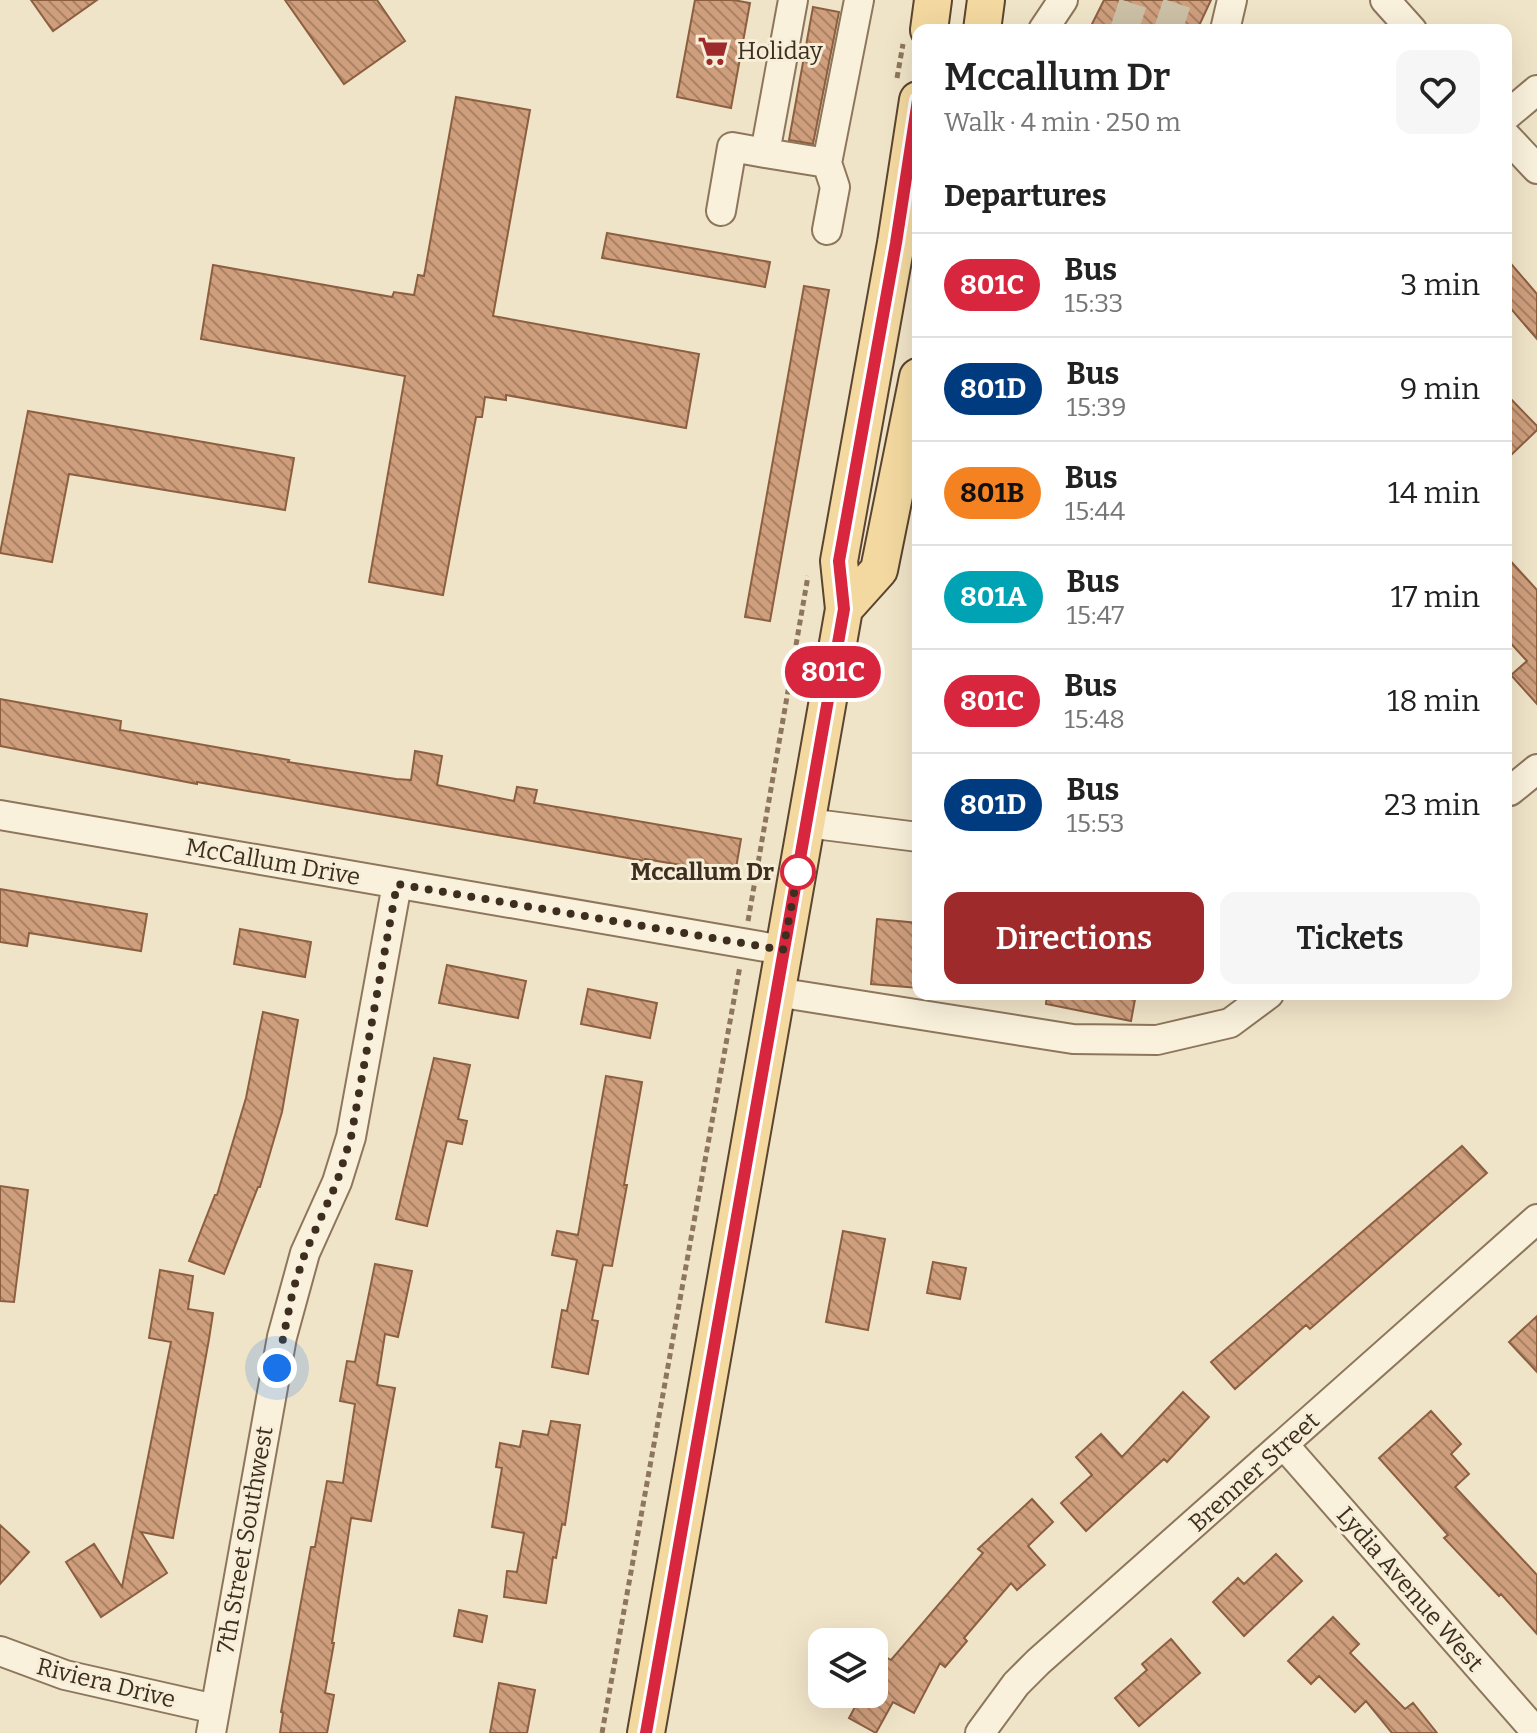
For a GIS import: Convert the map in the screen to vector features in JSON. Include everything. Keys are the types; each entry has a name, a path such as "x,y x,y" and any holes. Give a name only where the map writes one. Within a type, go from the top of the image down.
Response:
{"main road":[{"path":"930,24 933,0"},
{"path":"983,24 985,0"},
{"path":"646,1733 844,609 839,561 907,244 912,179"},
{"path":"844,609 879,570 912,407"}],"street":[{"path":"765,153 793,0"},
{"path":"1047,24 1063,0"},
{"path":"1226,24 1232,0"},
{"path":"1385,0 1407,24"},
{"path":"827,230 835,187 827,163 855,1"},
{"path":"1512,111 1537,90"},
{"path":"1512,142 1537,169"},
{"path":"721,211 732,147 827,163"},
{"path":"1512,789 1537,769"},
{"name":"McCallum Drive","path":"0,815 783,950"},
{"path":"807,823 912,836"},
{"name":"7th Street Southwest","path":"213,1721 282,1337 305,1253 337,1182 351,1137 397,884"},
{"path":"776,992 1073,1039 1129,1040 1157,1040 1230,1023 1261,1000"},
{"name":"Brenner Street","path":"980,1733 1016,1684 1038,1662 1537,1219"},
{"name":"Lydia Avenue West","path":"1284,1445 1537,1733"},
{"name":"Riviera Drive","path":"0,1651 65,1675 213,1721"}],"path":[{"path":"602,1733 738,976"}],"building":[{"path":"31,0 97,0 53,31"},
{"path":"285,0 377,0 405,41 344,84"},
{"path":"695,0 750,3 731,108 677,97"},
{"path":"1104,0 1211,0 1200,24 1092,24"},
{"path":"813,7 839,12 813,144 789,140"},
{"path":"456,97 530,110 493,316 699,354 686,428 506,395 506,400 485,397 482,417 476,417 443,595 369,582 405,376 201,339 213,265 392,297 394,292 414,295 418,275 424,276"},
{"path":"607,233 770,262 765,287 602,258"},
{"path":"1512,265 1537,294 1537,339 1512,310"},
{"path":"804,286 829,290 770,621 745,617"},
{"path":"1512,400 1537,426 1537,430 1512,454"},
{"path":"28,411 294,458 285,510 69,474 52,562 0,553"},
{"path":"1512,563 1537,590 1537,704 1512,676 1527,661 1512,645"},
{"path":"0,699 121,721 120,730 396,779 411,780 415,751 442,756 437,785 514,801 517,787 537,790 534,803 741,839 735,874 197,784 0,746"},
{"path":"0,889 147,914 141,951 29,933 27,946 0,942"},
{"path":"877,919 912,922 912,987 871,984"},
{"path":"240,929 311,942 305,977 234,964"},
{"path":"447,965 526,981 518,1018 439,1003"},
{"path":"588,989 657,1003 650,1038 581,1024"},
{"path":"1046,1000 1135,1000 1131,1021 1046,1004"},
{"path":"263,1012 298,1020 282,1112 260,1187 224,1274 189,1261 217,1195 246,1098"},
{"path":"434,1058 470,1065 458,1119 467,1121 462,1144 447,1141 427,1226 396,1219"},
{"path":"606,1076 642,1082 612,1266 603,1265 592,1320 598,1321 588,1374 552,1367 562,1310 567,1311 577,1260 552,1255 557,1231 578,1235"},
{"path":"1462,1146 1487,1173 1310,1329 1306,1325 1235,1389 1211,1362"},
{"path":"0,1186 28,1190 14,1302 0,1301"},
{"path":"843,1231 885,1239 868,1330 826,1322"},
{"path":"933,1262 966,1268 960,1299 927,1293"},
{"path":"375,1264 412,1271 398,1337 385,1334 377,1385 395,1388 371,1521 351,1518 325,1693 334,1695 327,1733 280,1733 281,1712 311,1547 315,1547 327,1481 343,1483 355,1404 340,1401 347,1361 355,1362"},
{"path":"160,1270 193,1276 188,1309 213,1313 209,1339 173,1538 141,1532 167,1573 101,1617 66,1562 94,1544 122,1587 171,1342 149,1338"},
{"path":"1537,1316 1537,1372 1509,1342"},
{"path":"1183,1392 1209,1417 1167,1462 1164,1459 1086,1531 1061,1503 1092,1475 1076,1457 1101,1434 1122,1457"},
{"path":"1431,1411 1461,1444 1451,1454 1469,1474 1455,1487 1537,1575 1537,1634 1444,1538 1448,1535 1379,1458"},
{"path":"551,1421 580,1425 565,1525 562,1524 556,1558 553,1557 546,1603 504,1597 507,1571 517,1572 524,1533 492,1527 502,1468 496,1467 500,1443 520,1447 523,1431 548,1435"},
{"path":"1032,1499 1053,1522 1028,1546 1045,1565 1017,1590 1011,1583 964,1638 967,1641 945,1667 940,1663 914,1713 893,1702 876,1733 849,1718 854,1708 888,1708 888,1658 891,1660 983,1553 978,1549"},
{"path":"0,1525 29,1552 0,1584"},
{"path":"1276,1554 1302,1581 1244,1636 1213,1602 1238,1578 1244,1584"},
{"path":"459,1610 487,1616 482,1642 454,1636"},
{"path":"1333,1617 1359,1644 1350,1653 1405,1709 1413,1703 1437,1733 1392,1733 1366,1701 1355,1712 1319,1676 1311,1684 1288,1661"},
{"path":"1171,1639 1200,1673 1139,1726 1115,1698 1147,1670 1142,1664"},
{"path":"499,1683 535,1690 527,1733 490,1733"}],"tunnel":[{"path":"1126,24 1134,0"},
{"path":"1170,24 1178,0"}],"bus line":[{"name":"801C","path":"646,1733 844,609 839,561 912,139"}],"place":[{"name":"Holiday","path":"713,51"},
{"name":"Mccallum Dr","path":"798,872"}],"route":[{"path":"277,1368 293,1290 305,1253 337,1182 351,1137 397,884 783,950 798,872"}]}
